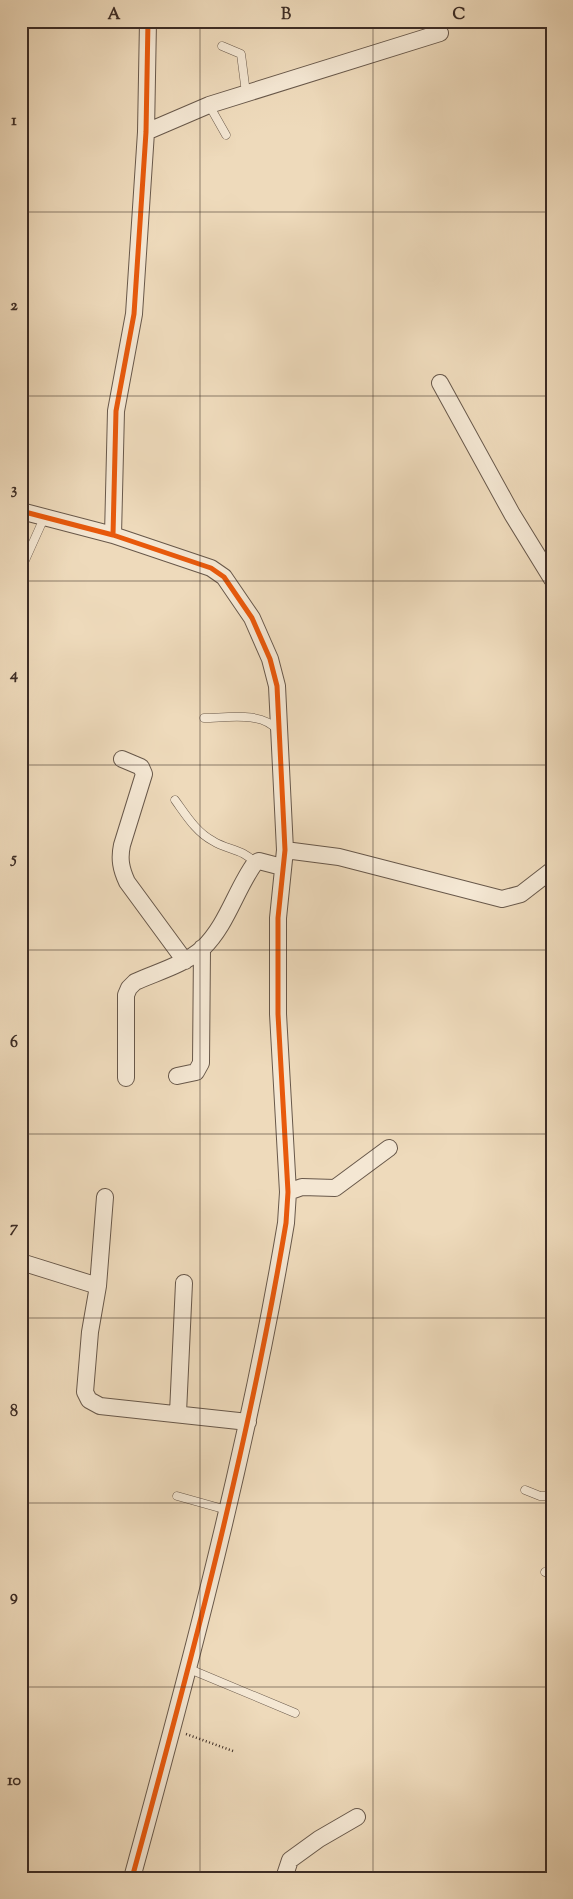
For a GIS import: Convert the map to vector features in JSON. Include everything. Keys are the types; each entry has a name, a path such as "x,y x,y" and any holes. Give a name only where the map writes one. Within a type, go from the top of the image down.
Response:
{"street":[{"path":"113,535 116,411 134,314 146,132 145,78 148,21"},
{"path":"146,132 209,105 440,33"},
{"path":"440,383 512,514 552,579"},
{"path":"21,511 113,535 211,568 224,577 252,618 270,659 277,686 285,850 278,918 278,1014 288,1192 286,1223 276,1284 248,1422 187,1668 132,1878"},
{"path":"122,759 138,766 144,774 122,845 120,854 122,871 127,882 185,960"},
{"path":"285,850 339,857 502,899 521,894 552,870"},
{"path":"126,1078 126,995 129,988 134,982 185,960 202,948 224,918 255,863 259,861 282,867"},
{"path":"177,1076 196,1072 201,1063 202,948"},
{"path":"288,1192 302,1187 335,1188 389,1148"},
{"path":"105,1197 98,1286 90,1332 84,1392 89,1400 100,1406 248,1422"},
{"path":"21,1262 98,1286"},
{"path":"178,1413 184,1283"},
{"path":"284,1878 290,1860 319,1839 357,1817"}],"lane":[{"path":"222,46 241,54 246,93"},
{"path":"209,105 226,135"},
{"path":"22,567 44,518"},
{"path":"204,718 253,718 267,722 279,734"},
{"path":"175,800 203,835 221,846 244,853 255,863"},
{"path":"525,1490 540,1496 552,1496"},
{"path":"177,1496 227,1510"},
{"path":"187,1668 295,1713"}],"path":[{"path":"171,1728 233,1751"}],"cycle path":[{"path":"113,535 116,411 134,314 146,132 148,21"},
{"path":"21,511 113,535 211,568 224,577 252,618 270,659 277,686 285,850 278,918 278,1014 288,1192 286,1223 255,1388 237,1470 176,1716 132,1878"}]}
